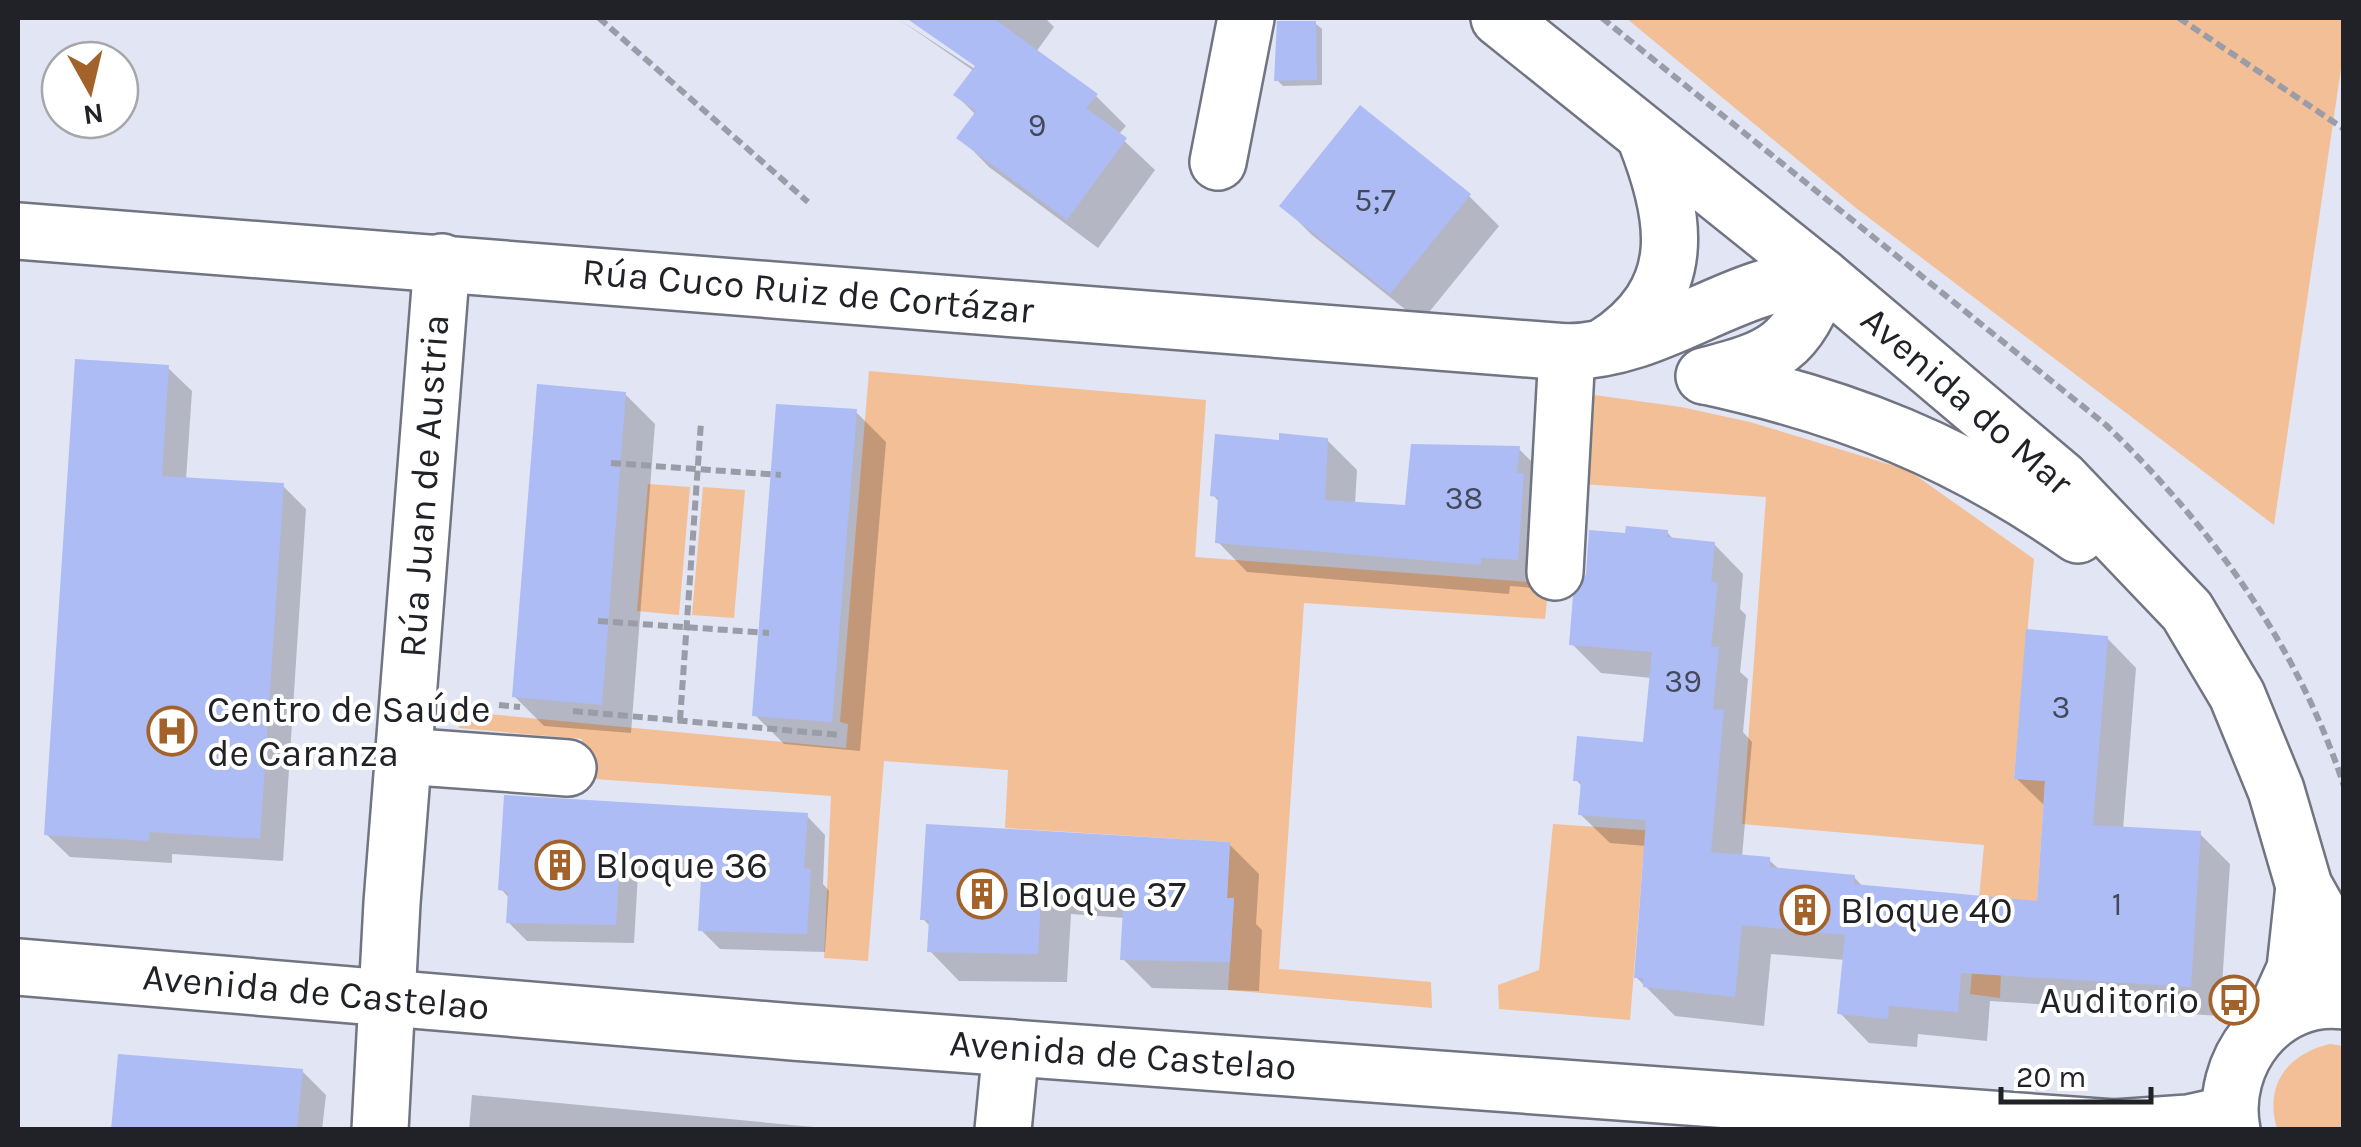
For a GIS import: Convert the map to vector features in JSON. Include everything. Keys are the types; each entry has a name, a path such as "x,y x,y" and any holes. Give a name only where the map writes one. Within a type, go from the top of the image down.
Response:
{"street":[{"path":"1218,162 1246,18"},
{"name":"Avenida do Mar","path":"1498,18 1822,277 2061,480 2187,611 2237,695 2259,745 2304,886 2344,958"},
{"path":"1582,351 1628,332 1651,309 1667,270 1671,230 1664,185 1645,137"},
{"name":"Rúa Cuco Ruiz de Cortázar","path":"18,230 1582,351"},
{"name":"Rúa Juan de Austria","path":"380,1130 403,756 442,262"},
{"path":"1582,351 1677,327 1758,287 1822,277 1807,320 1782,350 1752,364 1704,376"},
{"path":"1582,351 1838,409 1921,441 2006,485 2187,611"},
{"path":"1555,572 1582,351"},
{"path":"403,756 568,768"},
{"name":"Avenida do Mar","path":"2230,1122 2238,1062 2272,1020 2295,969 2304,886"},
{"name":"Avenida de Castelao","path":"18,968 1011,1048 2114,1128 2230,1122"},
{"path":"2272,1020 2301,1005 2344,1001"},
{"path":"1003,1130 1011,1048"}],"path":[{"path":"599,18 808,202"},
{"path":"2179,18 2344,129"},
{"path":"680,721 700,422"},
{"path":"611,462 781,475"},
{"path":"598,621 769,633"},
{"path":"498,705 535,708"},
{"path":"553,710 840,735"}],"shaded area":[{"path":"1626,18 2343,18 2343,55 2274,525 1856,208"},
{"path":"869,371 1206,400 1195,557 1544,583 1548,591 1545,619 1304,603 1279,969 1431,982 1432,1008 1228,990 1234,899 1227,898 1230,842 1005,828 1008,770 884,761 868,961 824,958 831,796 581,778 582,739 459,728 456,711 846,748 848,724 840,722"},
{"path":"1587,394 1681,407 1750,422 1908,470 2034,559 2014,778 2045,781 2032,977 2001,973 2000,998 1970,994 1984,845 1742,824 1766,497 1582,484"},
{"path":"648,484 690,487 679,615 637,611"},
{"path":"703,487 745,490 734,618 692,615"},
{"path":"1553,824 1657,831 1643,860 1630,1020 1499,1009 1498,985 1539,970"},
{"path":"2330,1044 2343,1046 2343,1129 2277,1129 2274,1099 2282,1074 2302,1055"}],"building":[{"path":"906,18 993,18 1098,94 1086,108 1127,138 1067,220 956,138 976,111 953,95 975,66"},
{"path":"1277,21 1316,21 1317,80 1274,81"},
{"path":"1360,105 1471,194 1390,294 1279,206"},
{"path":"75,359 169,365 162,476 284,483 260,839 150,832 149,841 44,835"},
{"path":"537,384 626,392 602,705 512,697"},
{"path":"776,404 857,409 832,722 752,716"},
{"path":"1279,433 1328,438 1325,500 1405,505 1411,444 1520,446 1517,473 1524,473 1518,560 1481,558 1481,565 1215,543 1218,497 1210,496 1215,434 1279,440"},
{"path":"1626,526 1668,530 1667,537 1715,542 1711,582 1718,583 1711,647 1719,647 1713,709 1724,710 1711,852 1770,857 1770,867 1855,875 1854,884 2037,901 2045,781 2014,779 2026,629 2108,636 2093,825 2201,831 2191,987 1961,973 1958,1012 1889,1006 1888,1019 1837,1014 1845,935 1742,925 1735,997 1643,987 1643,978 1634,978 1646,820 1578,815 1581,781 1573,781 1577,736 1643,742 1652,652 1569,645 1573,596 1586,574 1589,530 1625,533"},
{"name":"Bloque 36","path":"504,795 808,813 804,868 811,869 807,934 698,931 702,861 620,856 616,925 506,923 508,892 498,890"},
{"name":"Bloque 37","path":"926,824 1230,842 1227,898 1234,898 1230,962 1120,960 1124,891 1042,886 1038,954 927,952 929,920 920,920"},
{"path":"118,1054 303,1069 297,1130 111,1130"}],"place":[{"name":"Centro de Saúde de Caranza","path":"172,731"},
{"name":"Bloque 36","path":"560,865"},
{"name":"Bloque 37","path":"982,894"},
{"name":"Bloque 40","path":"1805,910"},
{"name":"Auditorio","path":"2234,1000"}]}
